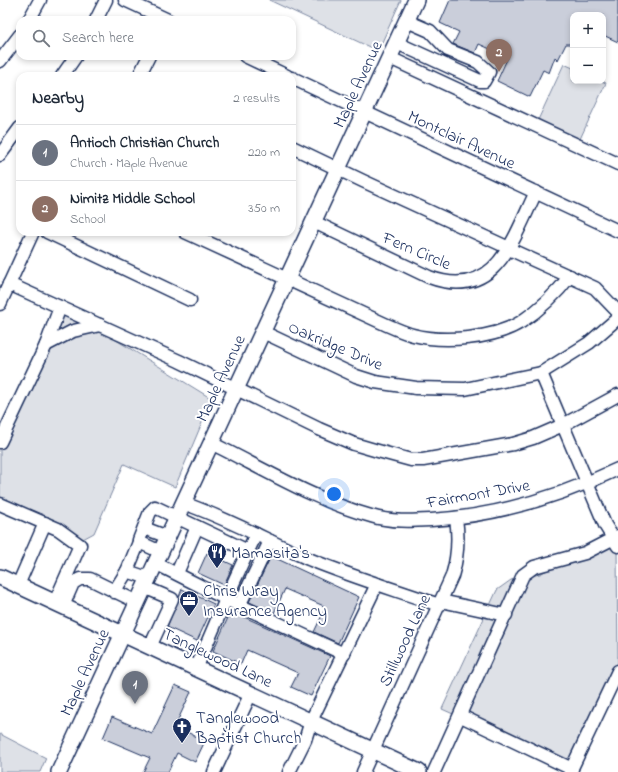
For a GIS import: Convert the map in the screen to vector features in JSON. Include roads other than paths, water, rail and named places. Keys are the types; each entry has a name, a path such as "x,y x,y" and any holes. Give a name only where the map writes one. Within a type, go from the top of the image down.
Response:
{"main road":[{"name":"Maple Avenue","path":"59,772 416,0"},
{"name":"Tanglewood Lane","path":"0,577 419,772"}],"street":[{"path":"31,16 40,0"},
{"path":"98,16 106,0"},
{"path":"125,0 158,16"},
{"path":"397,43 480,81 484,81 488,77 489,72 487,68 478,62 448,50 430,31 407,21"},
{"path":"0,61 16,40"},
{"path":"390,58 618,164"},
{"path":"65,72 73,60"},
{"path":"142,72 147,60"},
{"path":"253,60 279,72"},
{"name":"Montclair Avenue","path":"296,80 618,231"},
{"path":"0,155 16,133"},
{"path":"296,149 595,288 618,312"},
{"name":"Fern Circle","path":"314,222 429,277 449,283 470,281 489,272 504,258 536,192"},
{"path":"0,304 6,281 31,236"},
{"path":"55,236 190,300"},
{"path":"194,236 387,325 413,335 443,339 465,339 501,330 520,322 561,287 570,276"},
{"path":"6,281 354,444 411,460 423,460 513,444 563,425 618,395"},
{"path":"0,442 46,345 60,307"},
{"name":"Oakridge Drive","path":"262,332 356,376 392,386 422,389 464,389 541,374 590,343 618,318"},
{"path":"46,345 73,331 100,325"},
{"path":"434,772 461,716 523,575 534,567 585,553 616,540 597,508 588,483 541,374"},
{"name":"Fairmont Drive","path":"211,443 350,510 373,517 402,522 456,518 529,504 588,483 618,469"},
{"path":"183,503 206,511 270,541 356,578 440,603 506,615"},
{"path":"0,504 58,529 80,545 59,604"},
{"path":"114,592 127,571 150,512 155,507 248,551"},
{"name":"Stillwood Lane","path":"363,772 452,576 458,558 459,538 456,518"},
{"path":"18,585 45,524"},
{"path":"176,573 197,527"},
{"path":"144,528 168,537"},
{"path":"196,669 256,534"},
{"path":"240,604 270,541"},
{"path":"139,542 176,573 226,599 240,604 344,654"},
{"path":"127,571 172,599 150,647"},
{"path":"59,604 73,583 80,579 90,579 137,602"},
{"path":"289,772 311,721 377,584"},
{"path":"461,716 571,770 618,671"},
{"path":"214,772 251,693"}],"place":[{"name":"Nimitz Middle School","path":"499,72"},
{"name":"Mamasita's","path":"217,569"},
{"name":"Chris Wray Insurance Agency","path":"189,617"},
{"name":"Antioch Christian Church","path":"135,704"},
{"name":"Tanglewood Baptist Church","path":"182,744"}]}
